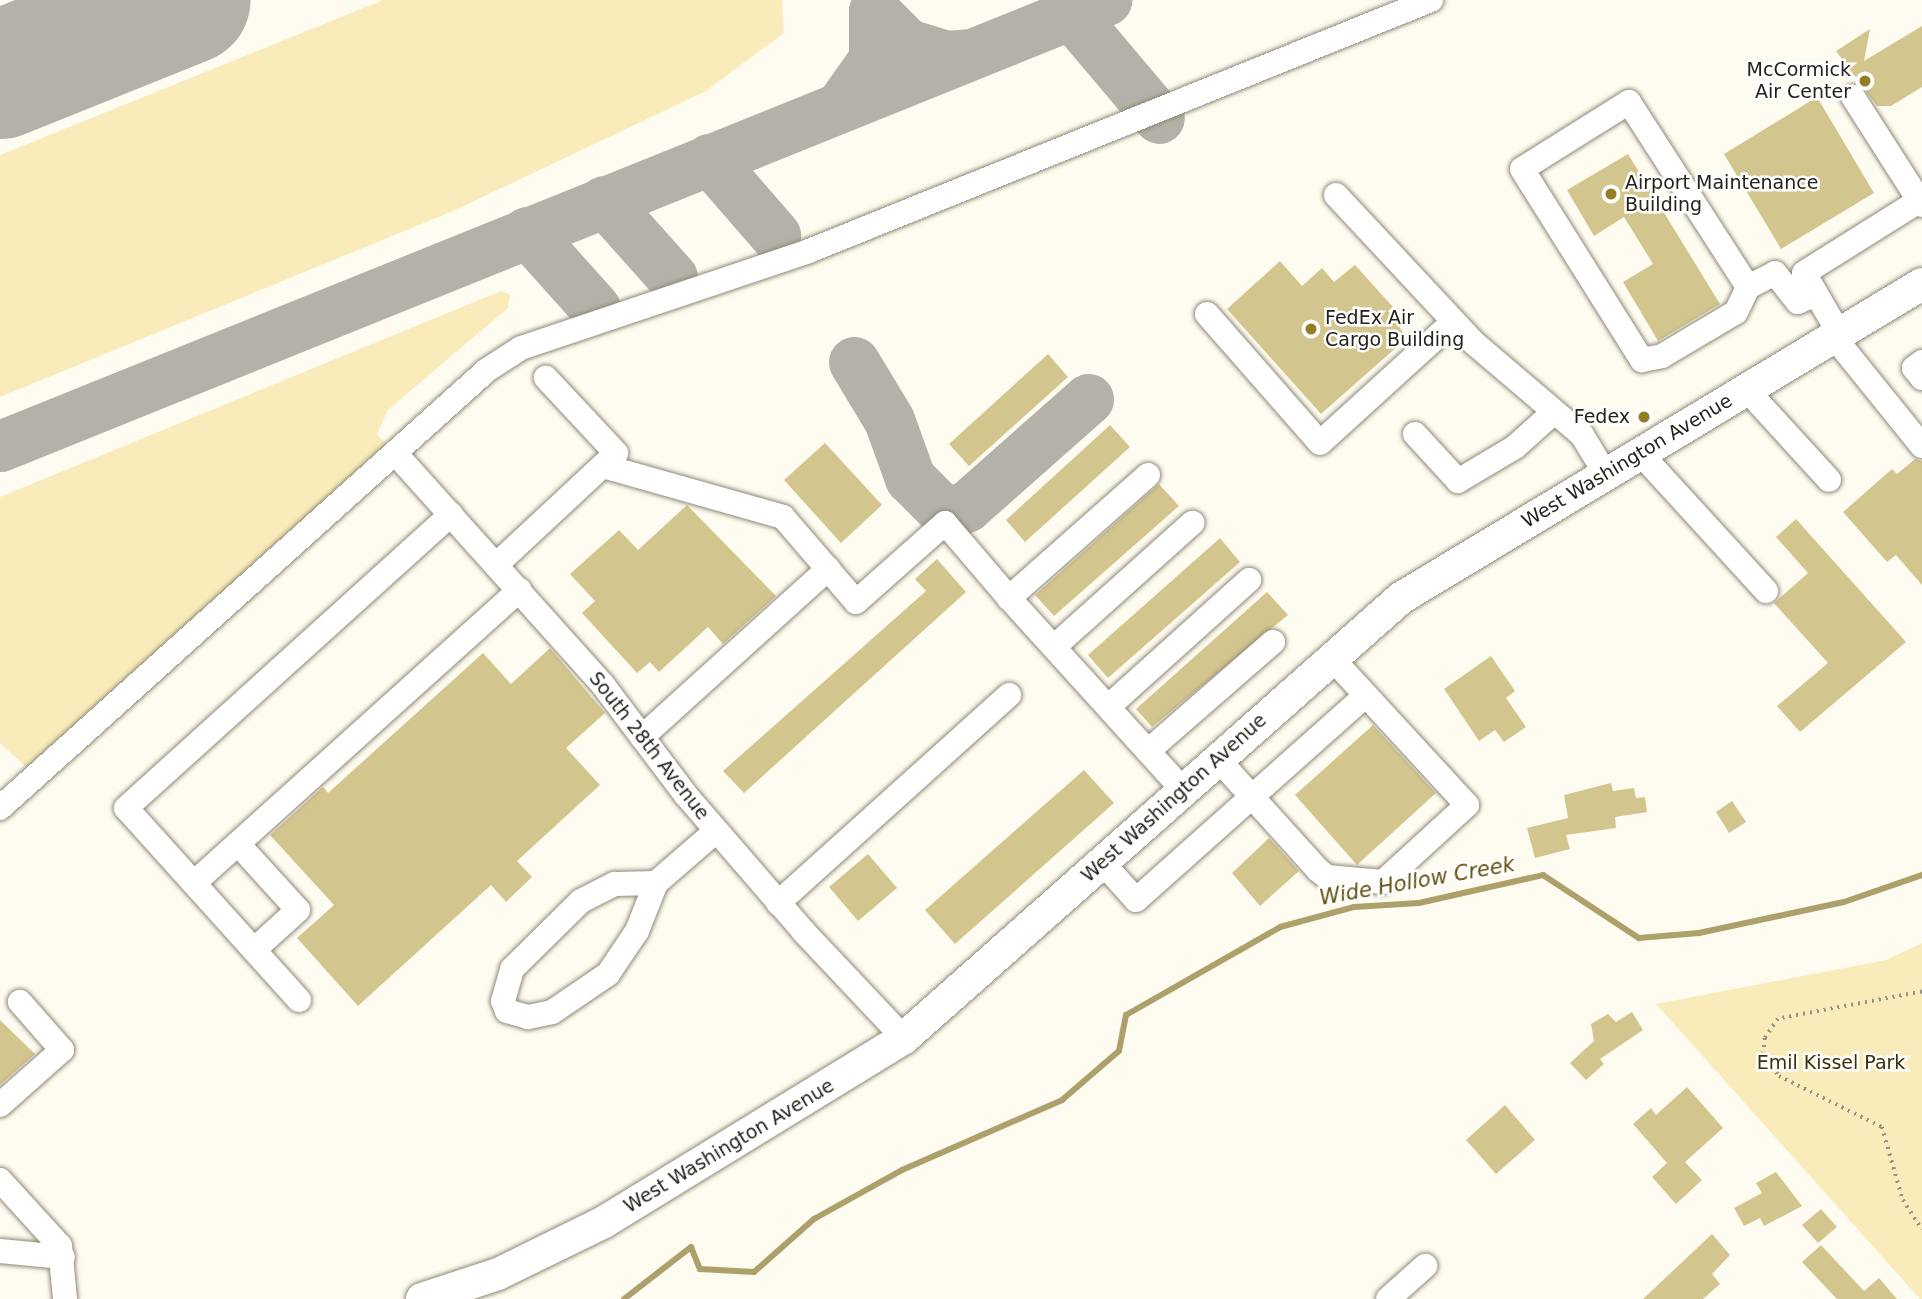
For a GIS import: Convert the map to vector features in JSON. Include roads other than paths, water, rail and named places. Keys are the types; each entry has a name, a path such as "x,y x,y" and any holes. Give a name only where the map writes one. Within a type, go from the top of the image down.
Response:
{"main road":[{"name":"West Washington Avenue","path":"422,1299 498,1274 604,1222 904,1038 1216,757 1401,598 1922,284"}],"street":[{"path":"0,808 395,453 521,348 809,251 1431,0"},
{"path":"1853,97 1921,203 1804,273 1837,335 1922,446"},
{"path":"1748,287 1629,102 1522,169 1642,360 1662,356 1736,312 1748,287 1775,273 1798,302 1816,294"},
{"path":"1336,195 1453,321 1582,435 1605,474"},
{"path":"1207,314 1320,443 1453,321"},
{"path":"1922,362 1914,368 1922,378"},
{"path":"496,565 616,453 546,378"},
{"path":"1746,389 1829,480"},
{"path":"1415,433 1458,481 1515,447 1554,412"},
{"name":"South 28th Avenue","path":"395,453 519,590 642,737 716,831 904,1038"},
{"path":"1640,453 1766,591"},
{"path":"603,466 783,517 856,601 945,523 1009,598 1182,789"},
{"path":"1009,598 1148,475"},
{"path":"299,1000 126,808 451,514"},
{"path":"1054,647 1192,523"},
{"path":"642,737 828,569"},
{"path":"1108,706 1249,580"},
{"path":"194,883 519,590"},
{"path":"1148,751 1273,642"},
{"path":"1216,757 1327,877 1383,882 1467,806 1331,657"},
{"path":"778,902 1009,695"},
{"path":"1102,862 1136,900 1366,695"},
{"path":"656,883 615,884 581,901 512,969 503,1001 508,1011 528,1017 552,1012 608,974 637,932 656,883 716,831"},
{"path":"238,844 299,911 254,950"},
{"path":"0,1105 62,1050 20,1002"},
{"path":"0,1180 63,1257 65,1299"},
{"path":"0,1251 63,1257"},
{"path":"1388,1299 1425,1266"}],"waterway":[{"name":"Wide Hollow Creek","path":"624,1299 691,1247 700,1269 754,1272 814,1219 902,1170 1062,1100 1119,1051 1126,1015 1280,927 1354,907 1419,903 1543,875 1639,938 1699,933 1844,902 1922,875"}],"place":[{"name":"McCormick Air Center","path":"1865,81"},
{"name":"Airport Maintenance Building","path":"1611,194"},
{"name":"FedEx Air Cargo Building","path":"1311,329"},
{"name":"Fedex","path":"1644,417"}],"park label":[{"name":"Emil Kissel Park","path":"1831,1063"}]}
